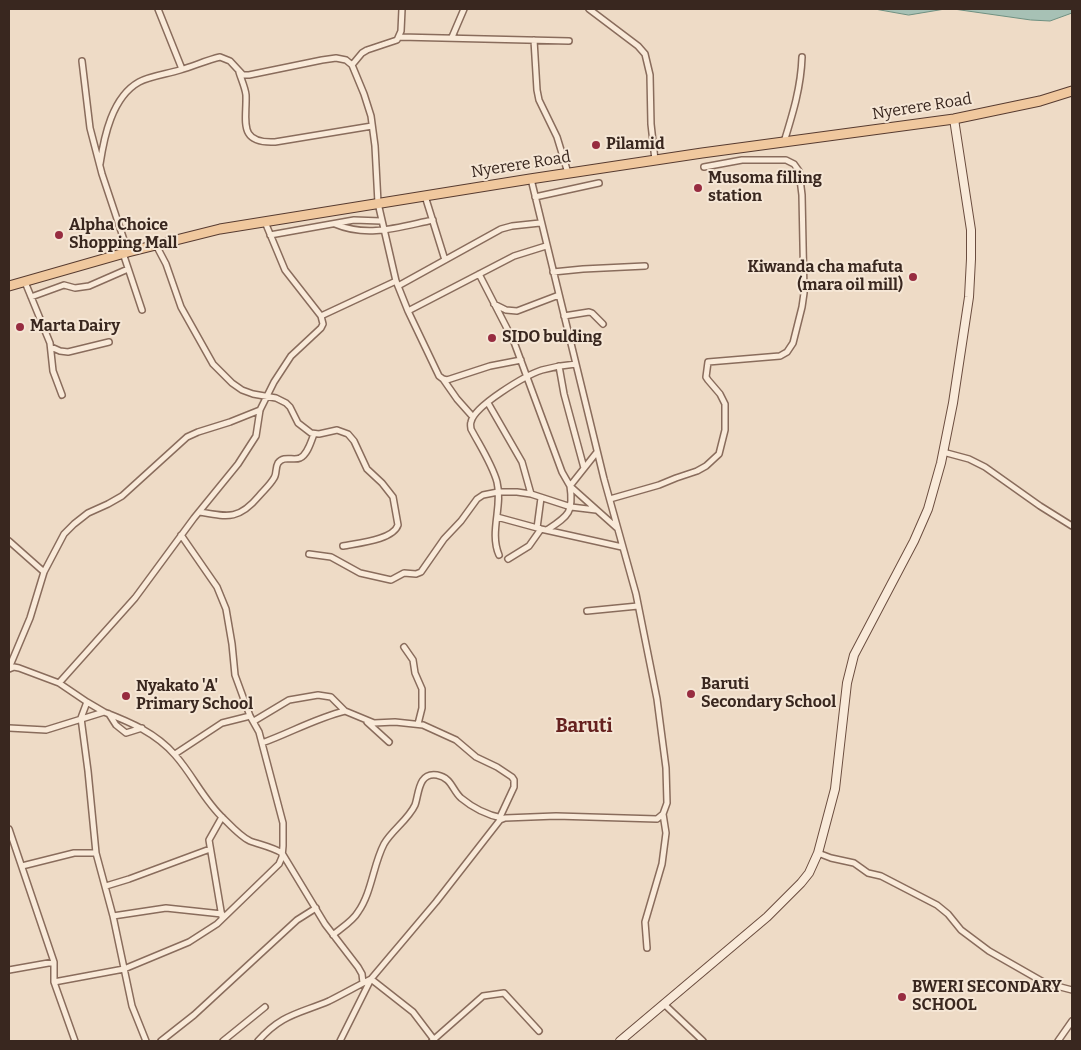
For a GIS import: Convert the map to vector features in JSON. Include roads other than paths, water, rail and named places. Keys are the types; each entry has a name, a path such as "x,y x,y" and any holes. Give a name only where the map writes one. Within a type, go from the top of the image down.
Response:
{"main road":[{"name":"Nyerere Road","path":"9,286 126,252 220,229 530,178 954,119 1040,101 1072,91"}],"street":[{"path":"158,9 182,69"},
{"path":"400,37 402,9"},
{"path":"452,37 464,9"},
{"path":"589,9 638,46 645,54 650,74 651,124 655,160"},
{"path":"352,65 367,50 393,42 400,37 569,41"},
{"path":"534,40 539,100 557,137 568,173"},
{"path":"100,164 108,124 112,114 125,94 141,81 220,56 230,61 243,75 322,60 336,58 346,60 352,65 364,94 372,126 378,203 383,231 397,284 434,366 457,399 473,417"},
{"path":"784,142 802,79 802,57"},
{"path":"82,61 90,128 126,252 128,269 142,310"},
{"path":"239,71 246,94 245,123 252,137 260,142 275,142 372,126"},
{"path":"620,1041 767,917 809,873 818,853 835,789 847,683 854,654 914,541 928,509 943,452 967,316 971,277 971,230 954,119"},
{"path":"610,499 659,486 697,471 713,461 719,454 723,438 725,404 720,394 706,377 708,362 780,356 787,352 796,334 802,307 805,274 801,177 799,170 791,162 781,160 736,160 704,166"},
{"path":"530,178 597,452 638,606 653,680 666,768 667,803 663,814 666,833 664,854 645,922 647,948"},
{"path":"535,197 599,183"},
{"path":"425,196 444,260"},
{"path":"270,235 364,220 381,221"},
{"path":"335,224 355,231 383,231 432,220"},
{"path":"59,683 135,598 181,535 238,464 253,442 265,396 291,356 323,324 321,316 285,270 265,222"},
{"path":"321,316 397,284 501,229 540,223"},
{"path":"156,245 166,264 181,308 213,364 242,390 276,398 286,403 298,423 314,434 337,430 348,434 352,438 367,469 391,494 395,504 398,525 394,533 343,546"},
{"path":"408,311 514,256 546,246"},
{"path":"553,272 645,266"},
{"path":"31,297 64,284 79,288 89,286 128,269"},
{"path":"479,274 521,360 562,472 570,486 617,529"},
{"path":"26,282 48,336 53,371 62,395"},
{"path":"494,304 511,311 517,311 559,295"},
{"path":"564,316 589,312 603,324"},
{"path":"51,347 68,352 109,342"},
{"path":"443,379 521,360"},
{"path":"499,555 495,544 497,482 471,430 470,422 488,403 514,382 559,366 576,364"},
{"path":"559,366 564,394 584,468"},
{"path":"488,403 522,462 531,494"},
{"path":"260,410 188,437 122,496 88,513 74,524 59,542 44,572 30,618 9,669 19,668 59,683 106,713 142,728 175,754 208,801 222,817 249,840 276,849 282,853 333,935 358,967 362,974 363,983"},
{"path":"200,512 218,515 238,514 248,509 274,479 280,461 302,456 314,434"},
{"path":"547,530 567,515 571,507 570,486 597,452"},
{"path":"943,452 969,459 985,467 1072,526"},
{"path":"309,554 331,557 360,573 391,580 404,573 416,574 421,572 477,499 483,495 498,492 531,494 571,507 596,510"},
{"path":"508,559 529,546 539,529 541,498"},
{"path":"497,517 539,529 622,547"},
{"path":"54,982 124,969 189,942 208,930 278,864 282,853 283,823 262,743 235,675 230,626 223,602 217,587 181,535"},
{"path":"9,541 44,572"},
{"path":"587,611 638,606"},
{"path":"404,647 413,660 415,673 422,690 422,708 418,724"},
{"path":"254,721 289,700 310,696 331,697 344,711 366,721 374,723 418,724 456,740 476,756 497,767 514,780 514,787 503,818 497,823 455,879 371,979 340,1041"},
{"path":"87,702 81,718 96,853 106,886 132,1006 146,1041"},
{"path":"262,743 324,717 344,711"},
{"path":"9,728 46,730 63,726 81,718 106,713"},
{"path":"106,713 126,733 142,728"},
{"path":"175,754 222,723 250,716"},
{"path":"366,721 389,742"},
{"path":"333,935 358,912 385,843 415,805 419,786 424,780 435,775 444,777 452,783 462,799 480,811 503,818 556,816 657,819 663,814"},
{"path":"222,817 209,840 222,916"},
{"path":"9,829 54,962 54,982 75,1041"},
{"path":"106,886 129,880 210,849"},
{"path":"22,866 74,853 96,853"},
{"path":"818,853 854,863 868,873 881,876 937,905 948,914 961,930 989,951 1045,983 1072,990"},
{"path":"113,916 166,908 222,916"},
{"path":"161,1041 194,1015 292,924 316,908"},
{"path":"9,970 54,962"},
{"path":"258,1041 283,1018 329,1001 371,979"},
{"path":"371,979 413,1012 433,1041 481,998 499,993 504,994 539,1031"},
{"path":"664,1004 704,1041"},
{"path":"223,1041 265,1007"},
{"path":"1058,1041 1072,1021"}],"place":[{"name":"Pilamid","path":"596,145"},
{"name":"Musoma filling station","path":"698,188"},
{"name":"Alpha Choice Shopping Mall","path":"59,235"},
{"name":"Kiwanda cha mafuta (mara oil mill)","path":"913,277"},
{"name":"Marta Dairy","path":"20,327"},
{"name":"SIDO bulding","path":"492,338"},
{"name":"Baruti Secondary School","path":"691,694"},
{"name":"Nyakato 'A' Primary School","path":"126,696"},
{"name":"BWERI SECONDARY SCHOOL","path":"902,997"}],"district":[{"name":"Baruti","path":"584,727"}]}
